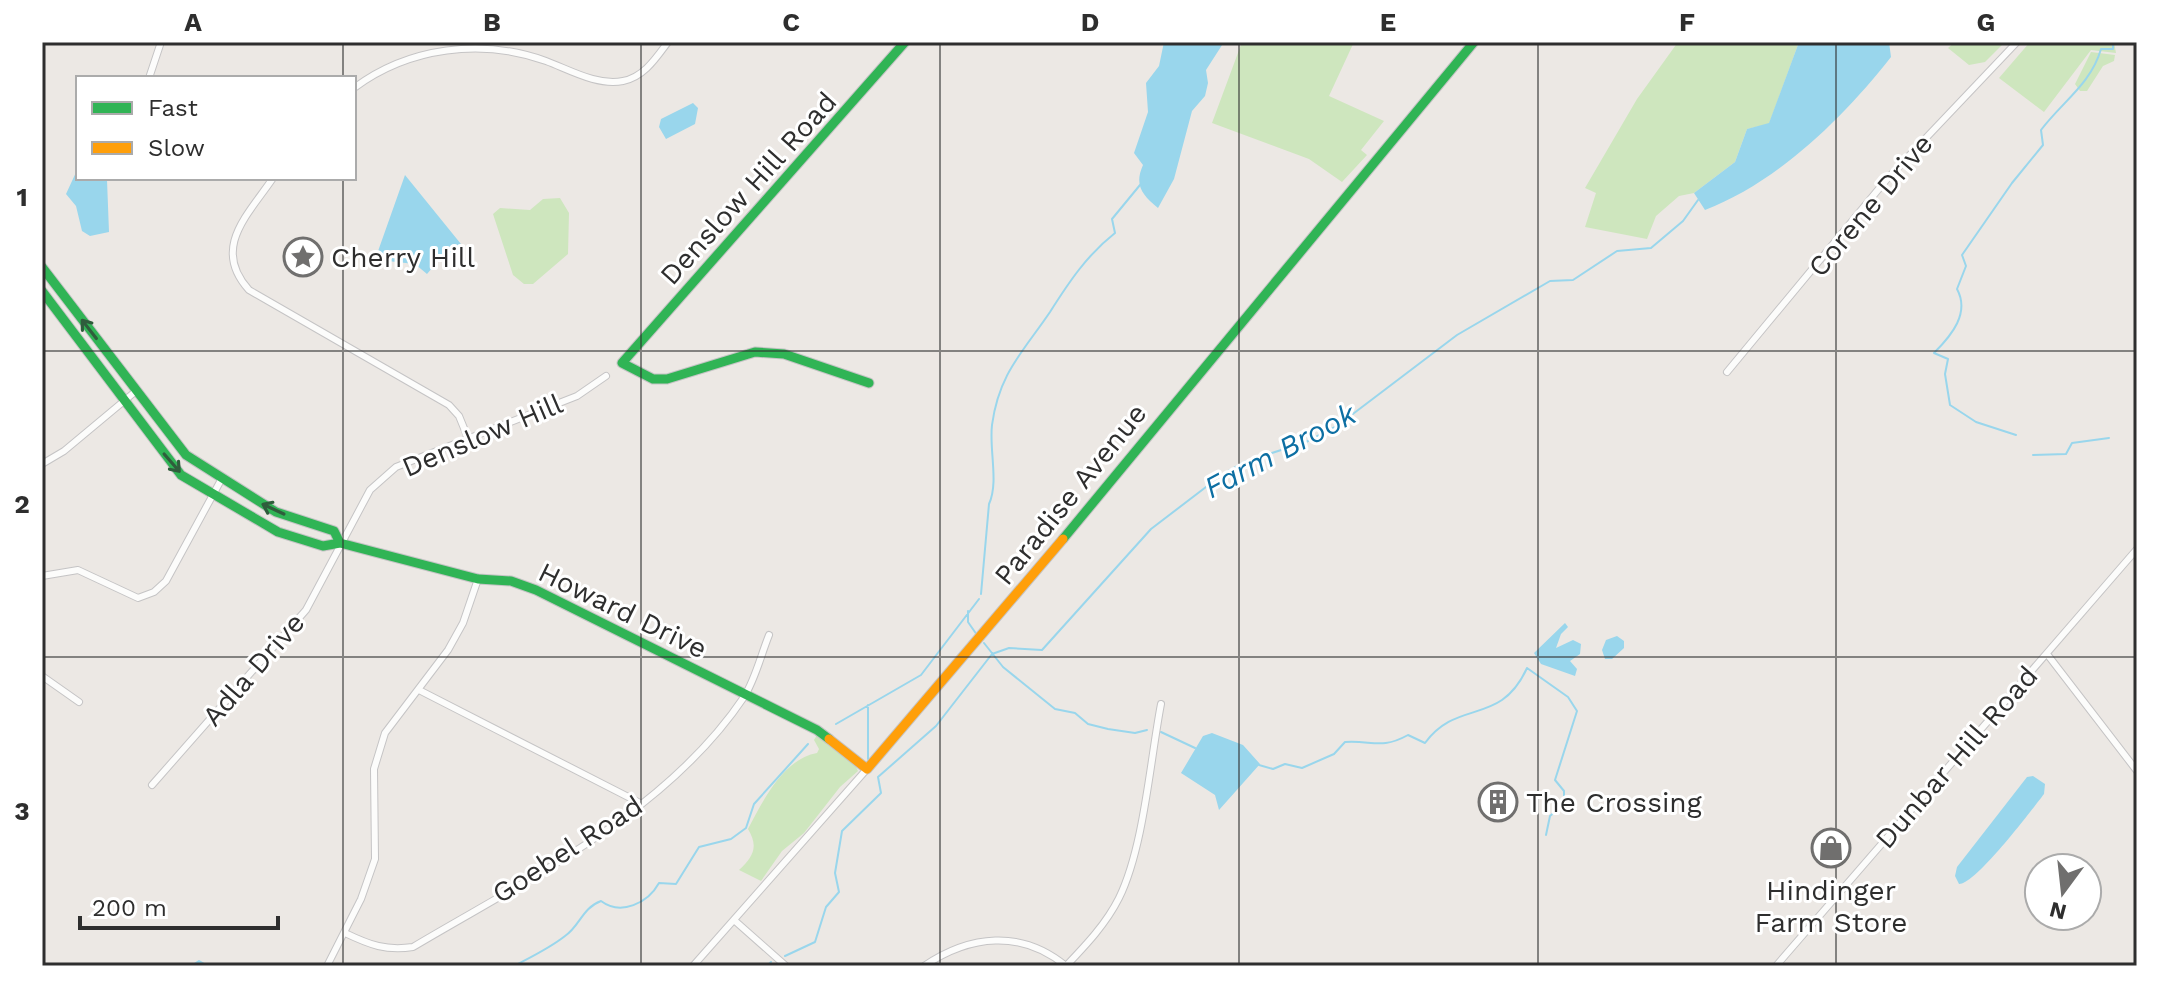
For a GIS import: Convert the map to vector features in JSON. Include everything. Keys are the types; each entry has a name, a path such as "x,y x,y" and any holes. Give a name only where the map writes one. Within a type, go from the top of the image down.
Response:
{"street":[{"path":"150,76 161,42"},
{"path":"356,87 388,66 432,52 469,45 511,50 576,74 622,82 640,75 668,42"},
{"name":"Denslow Hill Road","path":"869,383 784,354 755,352 667,379 653,379 622,363 905,42"},
{"name":"Paradise Avenue","path":"693,966 982,637 1474,42"},
{"name":"Corene Drive","path":"1727,372 1887,179 2017,42"},
{"path":"272,180 235,237 231,260 236,275 249,290 449,405 459,416 468,438"},
{"name":"Howard Drive","path":"42,267 186,455 276,512 334,531 340,543"},
{"name":"Howard Drive","path":"42,291 181,475 278,532 323,546 340,543 478,579 511,581 536,590 828,736 867,769"},
{"name":"Denslow Hill","path":"340,543 370,490 396,467 577,396 606,376"},
{"path":"42,464 64,451 136,391"},
{"path":"42,576 78,570 138,598 154,592 166,581 221,480"},
{"name":"Adla Drive","path":"152,785 306,610 340,543"},
{"name":"Dunbar Hill Road","path":"1776,966 2137,549"},
{"path":"327,966 345,933 375,859 374,769 385,733 419,690 463,623 478,579"},
{"name":"Goebel Road","path":"345,933 371,946 392,950 413,947 589,842 676,774 746,695 769,635"},
{"path":"2047,654 2137,771"},
{"path":"42,676 79,702"},
{"path":"419,690 640,803"},
{"path":"924,966 959,946 995,939 1036,947 1066,966 1098,932 1119,897 1134,849 1161,704"},
{"path":"734,920 786,966"}],"green space":[{"path":"1242,42 1354,42 1329,96 1384,121 1361,150 1367,155 1342,182 1309,159 1212,123"},
{"path":"1678,42 1799,42 1769,124 1747,129 1735,162 1694,193 1679,196 1656,216 1647,239 1585,227 1596,193 1585,188 1637,99"},
{"path":"1955,42 2005,42 1985,62 1969,65 1948,48"},
{"path":"2030,42 2114,42 2116,53 2091,50 2044,112 1999,78"},
{"path":"2091,52 2115,55 2114,61 2103,66 2087,91 2080,91 2075,84"},
{"path":"560,198 569,213 568,254 533,284 524,284 513,275 493,214 500,208 530,210 543,199"},
{"path":"817,735 854,763 858,771 840,787 804,833 782,851 761,881 739,870 753,851 748,829 767,794 784,772 794,763 817,753 819,749 814,740"}],"water":[{"path":"1164,42 1224,42 1206,70 1208,83 1205,96 1192,111 1174,179 1158,208 1141,189 1139,178 1143,165 1134,153 1148,112 1146,83 1159,66"},
{"path":"1799,42 1889,42 1891,57 1852,103 1807,146 1758,183 1705,210 1694,193 1735,162 1747,129 1769,123"},
{"path":"693,103 698,108 695,124 666,139 659,127 661,119"},
{"path":"76,172 76,180 107,180 109,232 90,236 82,231 76,206 66,194"},
{"path":"405,175 465,249 438,261 427,274 415,264 387,261 377,254"},
{"path":"1565,623 1568,627 1561,634 1556,648 1573,640 1581,644 1580,654 1570,661 1577,669 1575,676 1541,664 1534,653"},
{"path":"1617,636 1624,641 1624,648 1612,659 1605,659 1602,650 1606,640"},
{"path":"1212,733 1243,745 1260,764 1219,810 1215,795 1181,773 1203,736"},
{"path":"2033,776 2045,784 2044,794 1977,873 1959,884 1955,876 1957,867 2027,777"}],"waterway":[{"path":"2016,435 1976,422 1950,405 1945,374 1948,359 1934,353 1953,331 1960,315 1957,289 1966,266 1962,255 2012,183 2043,145 2041,130 2083,83 2101,49 2113,49 2113,42"},
{"path":"981,594 994,476 991,435 1000,391 1014,364 1072,280 1096,250 1115,233 1112,219 1140,185"},
{"name":"Farm Brook","path":"785,956 815,942 826,907 839,892 835,873 842,831 881,793 878,777 936,726 992,654 1009,648 1042,650 1151,529 1223,474 1244,462 1306,442 1337,426 1457,335 1550,281 1573,280 1617,251 1651,248 1683,221 1698,200"},
{"path":"2033,455 2066,454 2072,443 2109,438"},
{"path":"836,724 921,675 979,599"},
{"path":"968,611 968,622 977,635"},
{"path":"984,643 1003,667 1055,709 1075,713 1088,724 1108,729 1135,733 1147,730"},
{"path":"1259,765 1273,769 1285,764 1302,768 1334,754 1345,742 1383,743 1408,735 1425,743 1451,721 1492,706 1504,698 1527,668 1568,697 1577,711 1555,780 1564,791 1564,804 1550,816 1546,835"},
{"path":"868,705 868,759"},
{"path":"1161,732 1195,748"},
{"path":"514,966 565,936 595,904 601,901 625,907 641,901 659,883 676,884 699,847 731,839 746,828 754,804 808,744"},
{"path":"191,966 199,961 208,966"},
{"name":"Farm Brook","path":"767,966 771,962"}],"traffic: fast":[{"path":"869,383 784,354 755,352 667,379 653,379 622,363 905,42"},
{"path":"1063,539 1474,42"},
{"path":"42,267 186,455 276,512 334,531 340,543"},
{"path":"42,291 181,475 278,532 323,546 340,543 478,579 511,581 536,590 817,730 829,739"}],"traffic: slow":[{"path":"829,739 867,769 1063,539"}],"place":[{"name":"Cherry Hill","path":"303,257"},
{"name":"The Crossing","path":"1498,802"},
{"name":"Hindinger Farm Store","path":"1831,848"}]}
